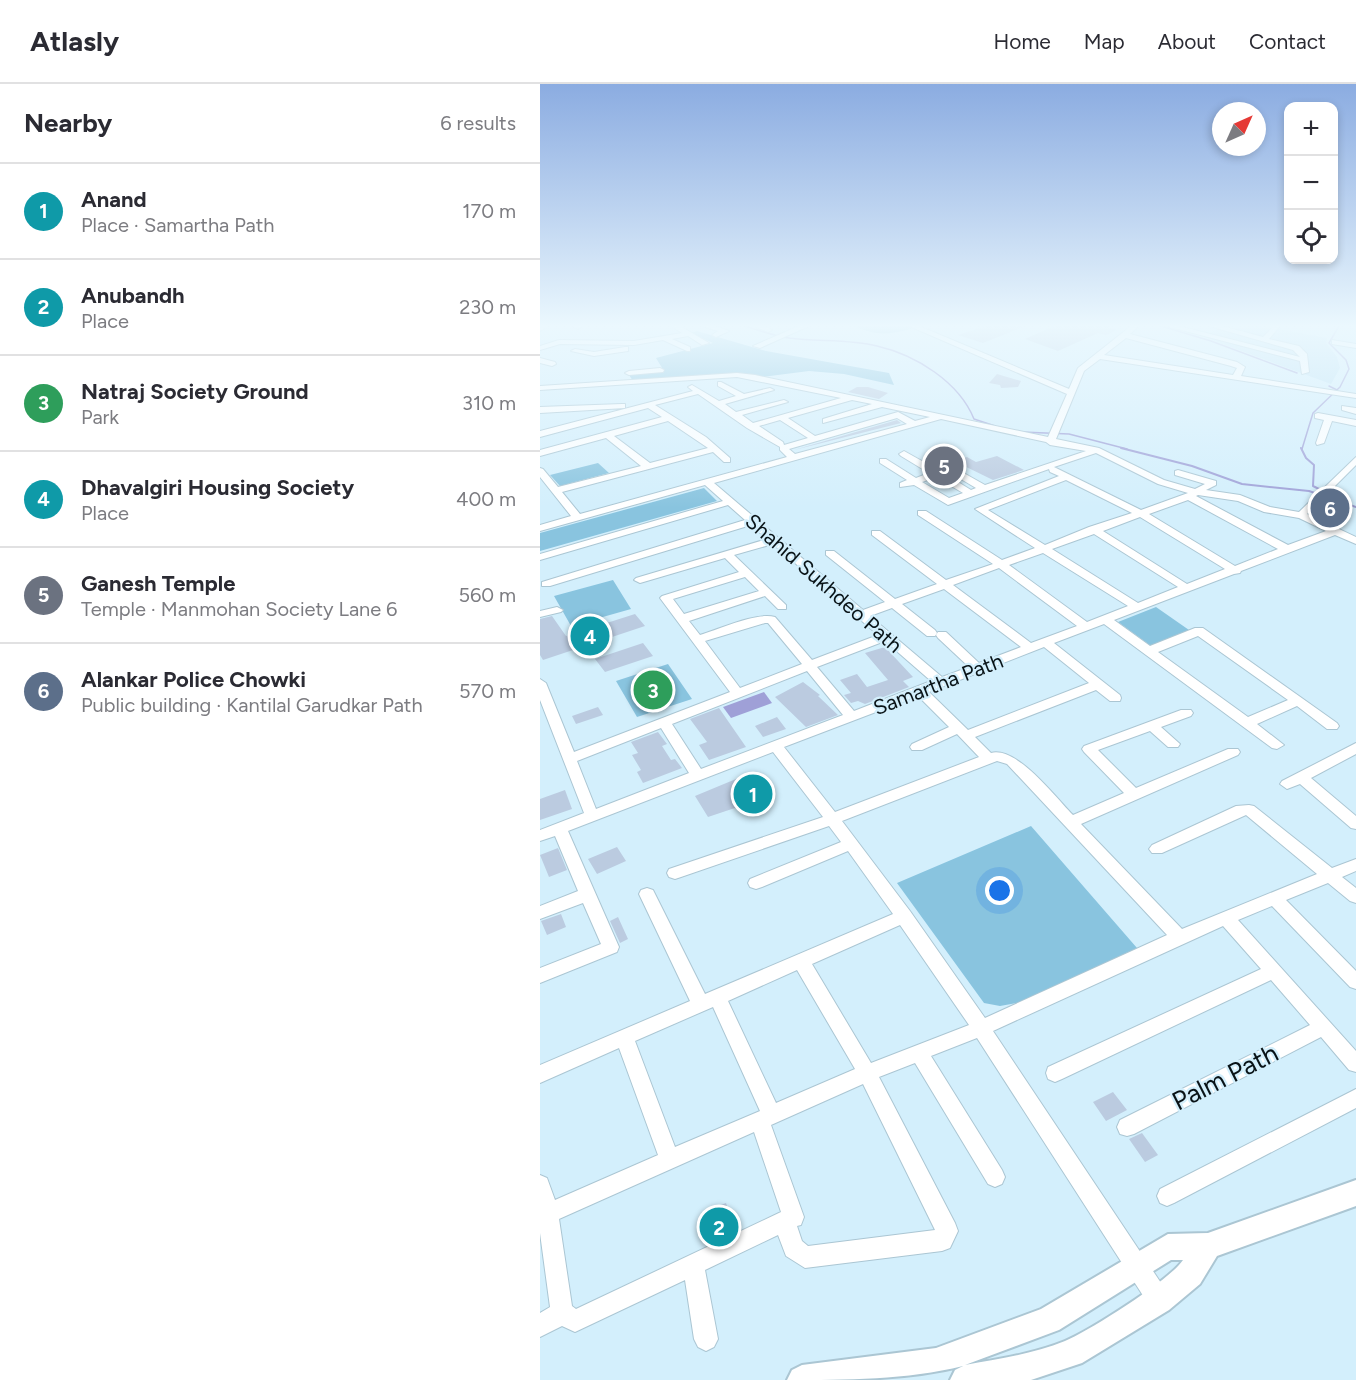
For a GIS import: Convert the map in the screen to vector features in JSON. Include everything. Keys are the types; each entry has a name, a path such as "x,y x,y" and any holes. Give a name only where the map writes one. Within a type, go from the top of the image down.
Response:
{"main road":[{"path":"802,1380 936,1362 1049,1320 1168,1247 1208,1246 1356,1193"},
{"path":"965,1380 1016,1370 1071,1353 1159,1300 1190,1274 1208,1246"}],"street":[{"path":"540,388 563,386"},
{"path":"691,386 780,444"},
{"path":"725,386 743,397"},
{"path":"794,386 940,417 1053,436 1096,450 1161,482 1193,494 1288,550"},
{"path":"1057,386 1070,392"},
{"path":"1053,436 1073,386"},
{"path":"1295,386 1356,396"},
{"path":"717,404 770,390"},
{"path":"540,434 698,392"},
{"path":"750,426 852,398"},
{"path":"733,415 784,402"},
{"path":"826,421 884,404"},
{"path":"540,410 649,405 715,449 727,460"},
{"path":"1345,408 1356,411"},
{"path":"808,410 838,428"},
{"path":"794,458 784,447 898,415 915,424"},
{"path":"1318,416 1356,423"},
{"path":"780,417 811,436"},
{"path":"540,528 940,417"},
{"path":"540,453 669,418"},
{"path":"1320,443 1329,418"},
{"path":"608,435 649,467"},
{"path":"556,491 715,449"},
{"path":"872,465 948,502 1096,450"},
{"path":"904,454 972,494"},
{"path":"894,458 960,498"},
{"path":"1301,515 1356,460"},
{"path":"883,461 938,507"},
{"path":"908,483 950,469 984,488"},
{"path":"1053,470 1138,512 1236,571"},
{"path":"540,471 578,518"},
{"path":"861,615 1138,512 1193,494 1213,483 1178,473"},
{"path":"1066,477 980,509 1137,607"},
{"name":"Shahid Sukhdeo Path","path":"707,482 941,683"},
{"path":"1193,494 1240,498 1268,510 1301,515 1356,541"},
{"path":"540,557 729,502"},
{"path":"922,513 999,563 1086,627"},
{"path":"546,584 752,521"},
{"path":"1093,529 1188,589"},
{"name":"Samartha Path","path":"540,836 1236,571 1335,531"},
{"path":"876,533 1031,649"},
{"path":"640,580 774,540"},
{"path":"830,553 979,669"},
{"path":"727,554 782,608"},
{"path":"737,693 666,598 747,573"},
{"path":"682,619 767,592"},
{"path":"540,614 557,610"},
{"path":"697,640 769,619 852,717"},
{"path":"1106,619 1277,745"},
{"path":"1150,651 1198,631 1332,726"},
{"path":"569,759 886,636"},
{"path":"1046,643 1115,698"},
{"path":"540,683 543,701 592,816"},
{"path":"917,747 1099,684"},
{"path":"921,691 989,759"},
{"path":"1247,723 1298,701"},
{"path":"1134,795 1089,749 1186,713"},
{"path":"663,721 698,776"},
{"path":"1152,726 1173,744"},
{"path":"776,746 904,916 981,1028 1159,1300"},
{"path":"1287,784 1356,748"},
{"path":"1069,823 1233,752"},
{"path":"675,873 833,819 989,759 1005,757 1012,761 1179,937"},
{"path":"1301,777 1356,824"},
{"path":"1157,849 1241,810 1249,810 1332,875 1356,897"},
{"path":"540,976 611,947 559,829"},
{"path":"756,883 851,844"},
{"path":"544,1215 867,1073 981,1028 1179,937 1356,865"},
{"path":"540,913 588,894"},
{"path":"647,894 772,1115"},
{"path":"1275,899 1356,982"},
{"path":"540,1074 904,916"},
{"path":"1226,918 1356,1064"},
{"path":"784,1221 794,1248 805,1257 942,1240 947,1231 867,1073 801,961"},
{"path":"1054,1073 1273,971"},
{"name":"Palm Path","path":"1127,1127 1323,1027"},
{"path":"624,1038 670,1160"},
{"path":"919,1053 995,1177"},
{"path":"1167,1196 1356,1098"},
{"path":"540,1185 562,1313 574,1321 793,1217 760,1120 752,1124"},
{"path":"693,1264 706,1340"},
{"path":"540,1326 562,1313"}],"shaded area":[{"path":"598,463 609,473 560,486 550,475"},
{"path":"704,488 717,501 540,551 540,533"},
{"path":"613,580 631,609 571,626 554,596"},
{"path":"1156,607 1189,630 1151,646 1118,622"},
{"path":"668,664 692,699 637,717 616,681"},
{"path":"764,692 772,703 731,718 723,707"},
{"path":"1031,826 1137,948 1022,1002 1000,1006 984,1003 897,883"}],"building":[{"path":"857,387 868,387 888,393 879,399 848,392"},
{"path":"897,420 901,423 794,450"},
{"path":"997,456 1024,470 993,480 954,461 967,457 976,462"},
{"path":"635,614 645,626 543,660 540,655 540,619 552,616 566,636"},
{"path":"643,643 653,656 605,672 595,659"},
{"path":"885,647 913,677 903,681 909,687 865,704 858,701 851,703 844,695 851,693 840,680 857,674 867,687 888,680 865,653"},
{"path":"803,682 820,695 818,696 838,715 806,727 775,697"},
{"path":"598,707 603,715 576,724 572,716"},
{"path":"719,708 746,747 709,760 699,745 707,742 690,719"},
{"path":"777,717 786,729 763,737 755,726"},
{"path":"658,732 667,744 662,746 671,760 675,759 682,768 643,783 637,772 641,770 632,755 638,753 631,742"},
{"path":"748,774 765,798 708,817 695,796"},
{"path":"565,790 572,809 540,820 540,799"},
{"path":"617,847 626,861 597,874 588,859"},
{"path":"558,848 567,870 549,877 540,855"},
{"path":"561,914 566,927 547,935 541,921"},
{"path":"618,917 628,939 620,943 610,921"},
{"path":"1113,1092 1127,1110 1106,1121 1093,1102"},
{"path":"1142,1133 1158,1155 1145,1162 1129,1139"},
{"path":"726,1203 734,1232 709,1244 701,1213"}],"waterway":[{"path":"951,386 974,419 995,426"},
{"path":"1330,386 1337,390"},
{"path":"1337,390 1340,386"},
{"path":"1302,449 1313,413 1337,390"},
{"path":"1022,432 1069,434 1127,449"},
{"path":"1121,448 1192,466 1242,484 1309,491 1356,507"},
{"path":"1301,448 1306,458 1314,465 1313,486 1323,491"}],"place":[{"name":"Ganesh Temple","path":"944,466"},
{"name":"Alankar Police Chowki","path":"1330,508"},
{"name":"Dhavalgiri Housing Society","path":"590,636"},
{"name":"Natraj Society Ground","path":"653,690"},
{"name":"Anand","path":"753,794"},
{"name":"Anubandh","path":"719,1227"}]}
